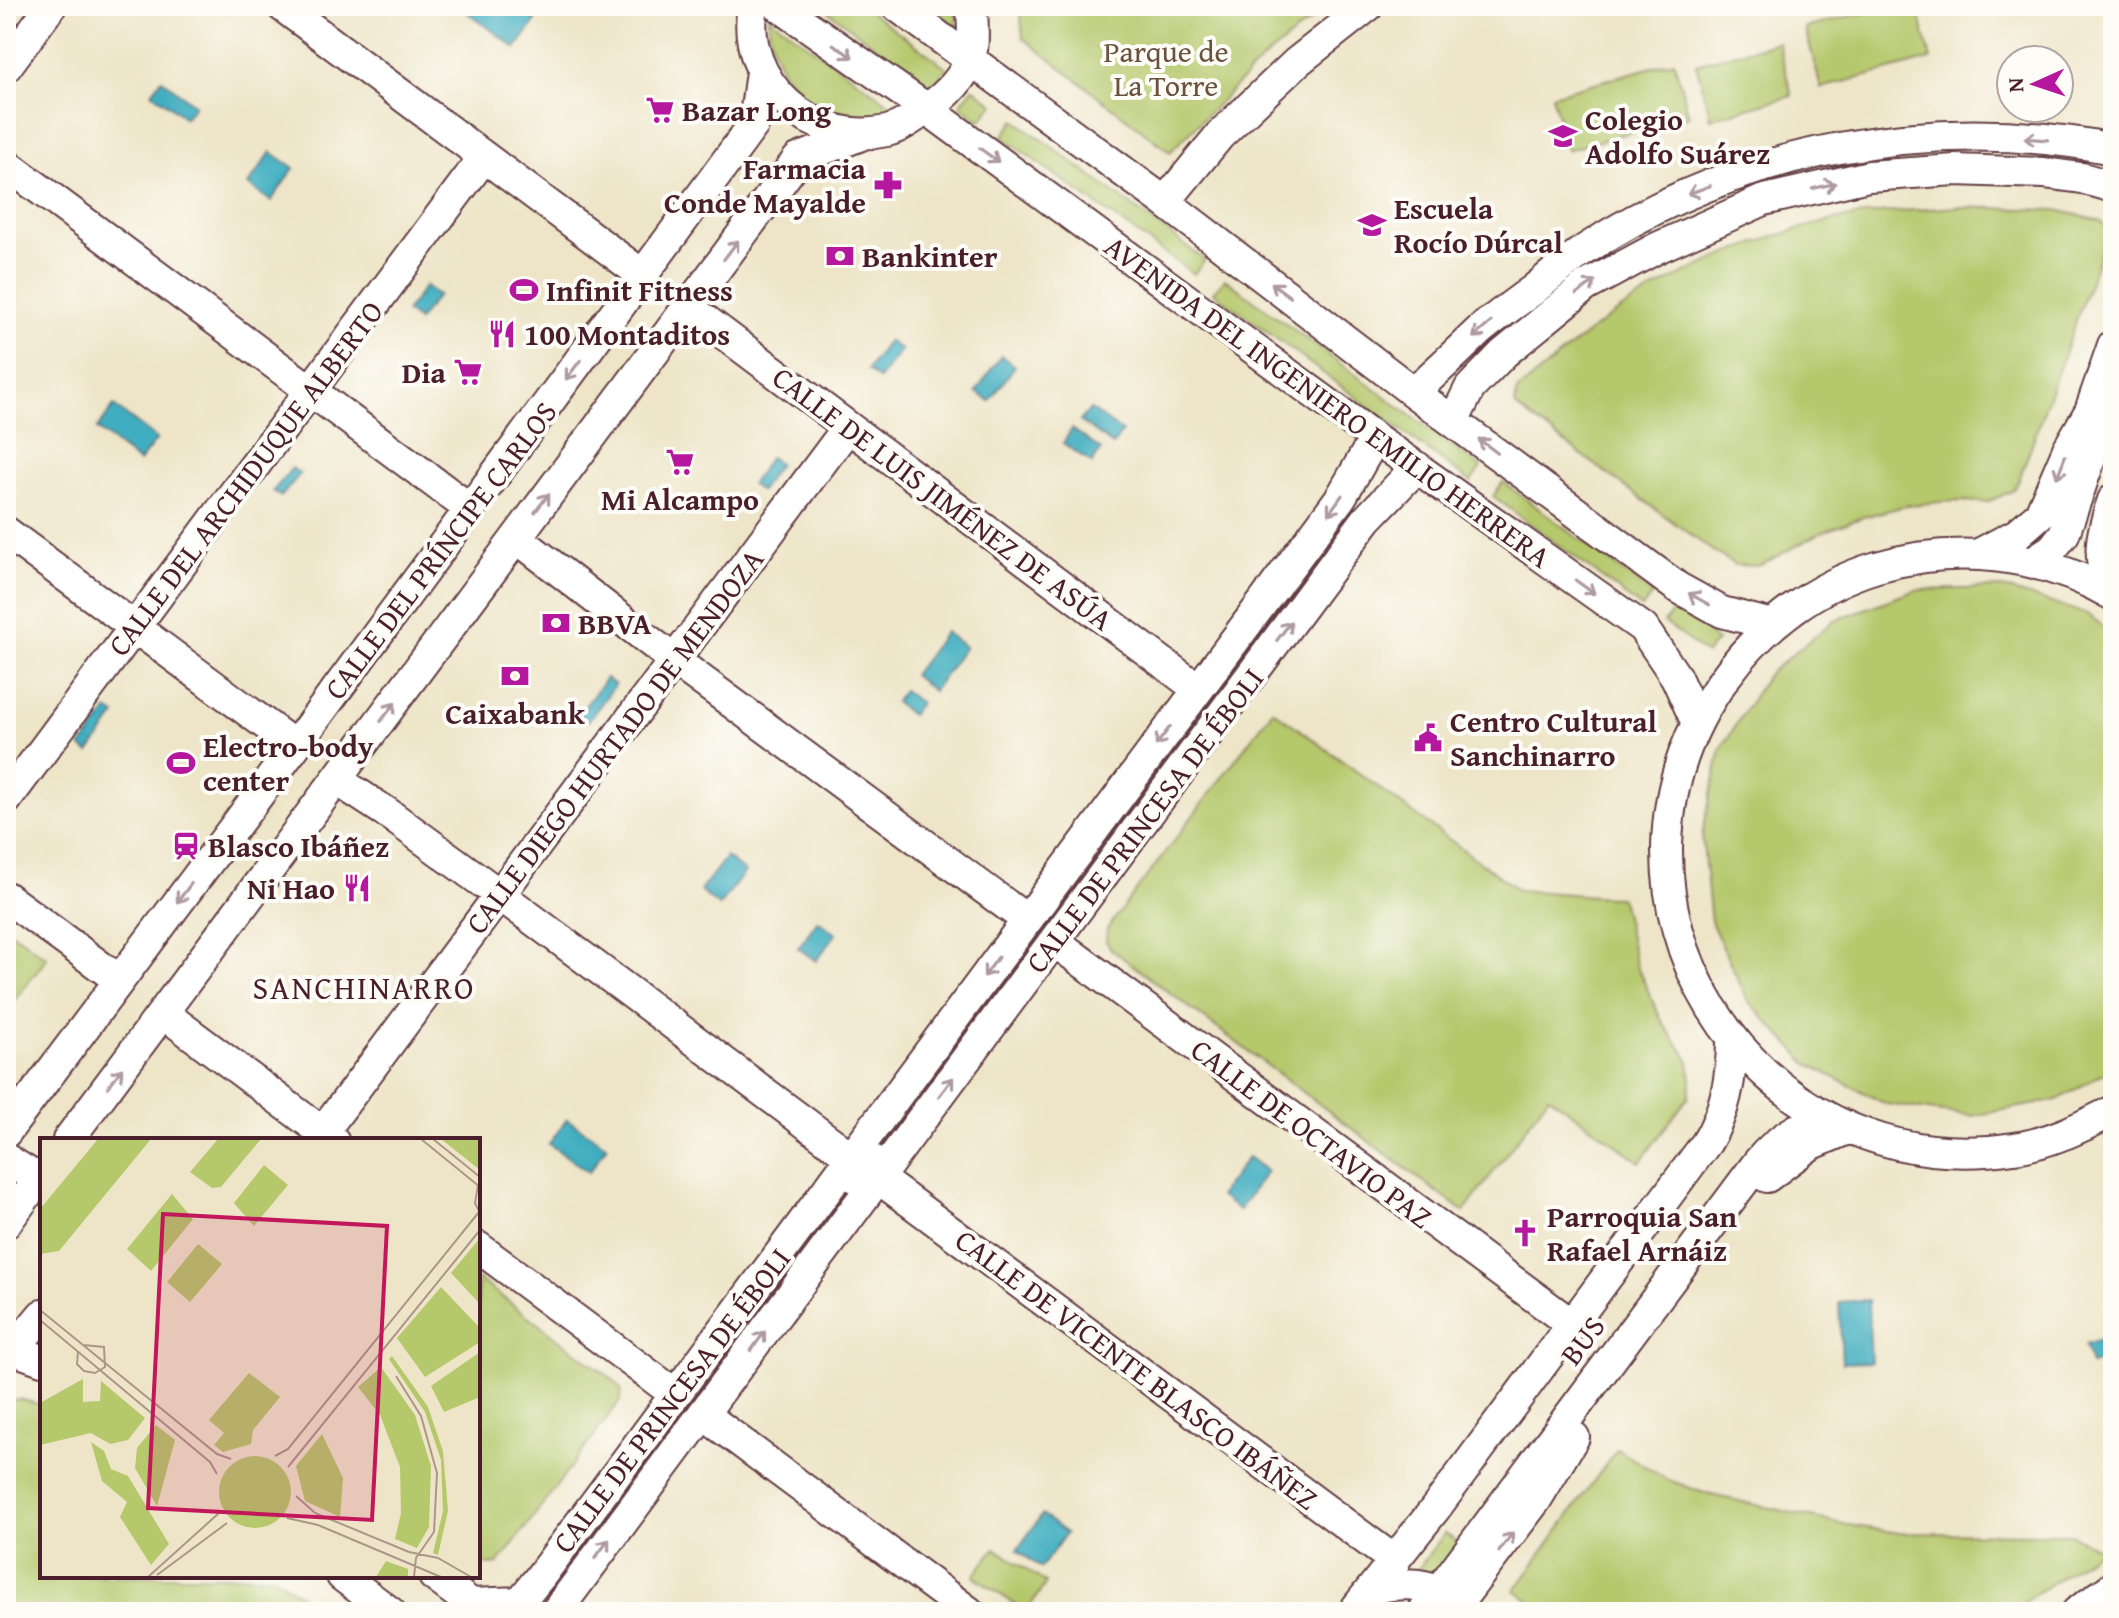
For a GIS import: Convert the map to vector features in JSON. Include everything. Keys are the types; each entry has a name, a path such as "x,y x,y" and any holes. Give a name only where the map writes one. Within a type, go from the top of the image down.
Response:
{"street":[{"path":"6,67 51,6"},
{"path":"282,6 644,276"},
{"path":"753,6 753,45 761,72 786,105 821,127 861,135 890,131 947,95 971,58 972,6"},
{"name":"AVENIDA DEL INGENIERO EMILIO HERRERA","path":"779,6 927,109 1375,438 1643,628 1676,677 1696,721"},
{"name":"AVENIDA DEL INGENIERO EMILIO HERRERA","path":"897,6 1165,202 1413,392 1677,587 1722,612 1772,625"},
{"path":"1165,202 1220,135 1297,62 1368,6"},
{"name":"CALLE DEL PRÍNCIPE CARLOS","path":"6,1132 754,124 761,72"},
{"name":"CALLE DEL PRÍNCIPE CARLOS","path":"69,1138 798,159 861,135"},
{"path":"1413,392 1482,328 1585,249 1666,203 1754,169 1874,142 1951,136 2037,138 2113,149"},
{"name":"CALLE DEL ARCHIDUQUE ALBERTO","path":"6,800 484,157"},
{"path":"6,164 470,509"},
{"path":"1454,420 1470,388 1504,353 1586,286 1657,248 1764,200 1869,176 1955,170 2044,173 2082,178 2113,187"},
{"name":"CALLE DE LUIS JIMÉNEZ DE ASÚA","path":"688,307 1198,689"},
{"path":"1979,554 2017,534 2040,514 2068,449 2090,411 2113,345"},
{"path":"2032,562 2052,549 2064,534 2113,394"},
{"name":"CALLE DIEGO HURTADO DE MENDOZA","path":"328,1136 500,895 848,427"},
{"name":"CALLE DE PRINCESA DE ÉBOLI","path":"476,1608 520,1602 1341,497 1375,438"},
{"name":"CALLE DE PRINCESA DE ÉBOLI","path":"556,1612 1367,519 1417,467"},
{"path":"2113,500 2101,544 2104,572 2113,594"},
{"path":"6,532 295,746"},
{"path":"517,538 674,660 1027,920"},
{"path":"2113,594 2076,576 2032,562 1979,554 1933,555 1864,571 1800,604 1772,625 1740,657 1696,721 1676,779 1668,827 1668,877 1676,926 1692,972 1715,1016 1739,1047 1792,1097 1838,1124 1915,1148 1965,1152 2015,1148 2064,1136 2113,1111"},
{"path":"337,780 500,895 851,1157"},
{"path":"6,897 119,980"},
{"name":"CALLE DE OCTAVIO PAZ","path":"1054,941 1571,1324"},
{"path":"163,1013 328,1136"},
{"path":"1353,1612 1388,1586 1571,1324 1717,1126 1739,1047"},
{"name":"BUS","path":"1388,1586 1734,1132 1746,1098 1739,1047"},
{"name":"CALLE DE PRINCESA DE ÉBOLI","path":"878,1178 871,1155 905,1109 919,1065"},
{"path":"1388,1586 1422,1585 1448,1606 1536,1500 1589,1415 1771,1172 1831,1134 1838,1124"},
{"name":"CALLE DE PRINCESA DE ÉBOLI","path":"802,1281 810,1243 857,1181 851,1157"},
{"path":"6,1159 40,1179"},
{"name":"CALLE DE VICENTE BLASCO IBÁÑEZ","path":"878,1178 1388,1586"},
{"path":"6,1223 40,1181"},
{"path":"480,1248 675,1394"},
{"path":"7,1349 23,1338 40,1317"},
{"path":"7,1349 40,1359"},
{"path":"703,1414 969,1612"},
{"path":"345,1578 390,1612"},
{"path":"437,1578 476,1608"},
{"path":"2077,1612 2113,1587"}],"green space":[{"path":"821,6 863,6 947,68 932,88"},
{"path":"928,6 955,6 958,28"},
{"name":"Parque de La Torre","path":"1020,6 1328,6 1262,60 1170,152 1023,38"},
{"path":"1891,6 1917,6 1931,59 1821,88 1805,28"},
{"path":"769,17 897,109 873,115 848,116 816,104 790,81 781,66 770,34"},
{"path":"1778,42 1792,96 1711,118 1696,64"},
{"path":"1674,61 1689,116 1567,150 1552,95"},
{"path":"973,88 994,104 980,121 960,105"},
{"path":"1015,120 1205,260 1194,274 1002,137"},
{"path":"1957,207 2057,210 2101,221 2108,231 2019,480 2012,491 1987,502 1909,505 1863,517 1818,534 1759,566 1736,565 1515,406 1517,391 1588,333 1655,289 1703,265 1754,244 1830,221 1878,213"},
{"path":"1225,279 1481,467 1471,482 1213,292"},
{"path":"1503,482 1653,594 1642,608 1493,496"},
{"path":"2003,588 2087,614 2113,634 2113,1068 2057,1100 1972,1116 1886,1104 1808,1064 1748,1001 1711,922 1702,835 1721,749 1767,675 1835,620 1916,590"},
{"path":"1677,607 1717,641 1706,654 1664,622"},
{"path":"1273,710 1518,890 1621,898 1636,965 1663,1023 1689,1060 1691,1082 1689,1096 1640,1162 1549,1096 1464,1212 1111,949 1106,941 1107,929"},
{"path":"6,928 47,958 6,1012"},
{"path":"783,1266 784,1279 734,1347 728,1341"},
{"path":"480,1280 616,1382 622,1391 620,1401 498,1564 487,1565 480,1560"},
{"path":"712,1359 721,1366 563,1575 555,1570"},
{"path":"19,1399 40,1404 40,1578 277,1578 323,1612 6,1612 6,1401"},
{"path":"1617,1449 1666,1479 1707,1494 1848,1525 1900,1533 2070,1534 2101,1549 2010,1612 1544,1612 1515,1590"},
{"path":"1445,1533 1463,1547 1437,1581 1412,1577"},
{"path":"995,1548 1046,1583 1026,1612 974,1576"}],"water":[{"path":"473,6 514,6 536,21 516,48 468,13"},
{"path":"162,79 195,105 185,118 152,92"},
{"path":"271,152 294,168 271,201 248,185"},
{"path":"425,286 438,295 418,321 406,312"},
{"path":"888,341 901,350 879,379 867,370"},
{"path":"1001,356 1015,366 990,401 976,392"},
{"path":"114,406 157,439 139,462 97,429"},
{"path":"1090,409 1122,432 1113,445 1080,421"},
{"path":"1072,429 1101,450 1092,463 1063,443"},
{"path":"770,457 779,464 760,491 751,484"},
{"path":"292,468 300,474 281,497 273,491"},
{"path":"945,632 965,647 933,691 913,675"},
{"path":"606,678 615,685 588,721 579,714"},
{"path":"903,690 920,703 911,715 895,702"},
{"path":"108,710 116,715 89,753 81,747"},
{"path":"726,857 745,872 719,906 700,891"},
{"path":"818,920 836,934 816,961 798,948"},
{"path":"567,1119 607,1146 589,1172 549,1144"},
{"path":"1248,1157 1267,1171 1239,1210 1219,1196"},
{"path":"1868,1300 1871,1362 1842,1363 1839,1302"},
{"path":"2113,1336 2113,1357 2091,1365 2085,1345"},
{"path":"1042,1515 1066,1533 1041,1568 1017,1550"}],"place":[{"name":"Bazar Long","path":"660,110"},
{"name":"Colegio Adolfo Suárez","path":"1563,136"},
{"name":"Farmacia Conde Mayalde","path":"888,185"},
{"name":"Escuela Rocío Dúrcal","path":"1372,225"},
{"name":"Bankinter","path":"840,256"},
{"name":"Infinit Fitness","path":"524,290"},
{"name":"100 Montaditos","path":"502,334"},
{"name":"Dia","path":"468,372"},
{"name":"Mi Alcampo","path":"680,462"},
{"name":"BBVA","path":"556,623"},
{"name":"Caixabank","path":"515,676"},
{"name":"Centro Cultural Sanchinarro","path":"1428,738"},
{"name":"Electro-body center","path":"181,763"},
{"name":"Blasco Ibáñez","path":"186,846"},
{"name":"Ni Hao","path":"357,888"},
{"name":"Parroquia San Rafael Arnáiz","path":"1525,1233"}],"district":[{"name":"SANCHINARRO","path":"364,987"}]}
